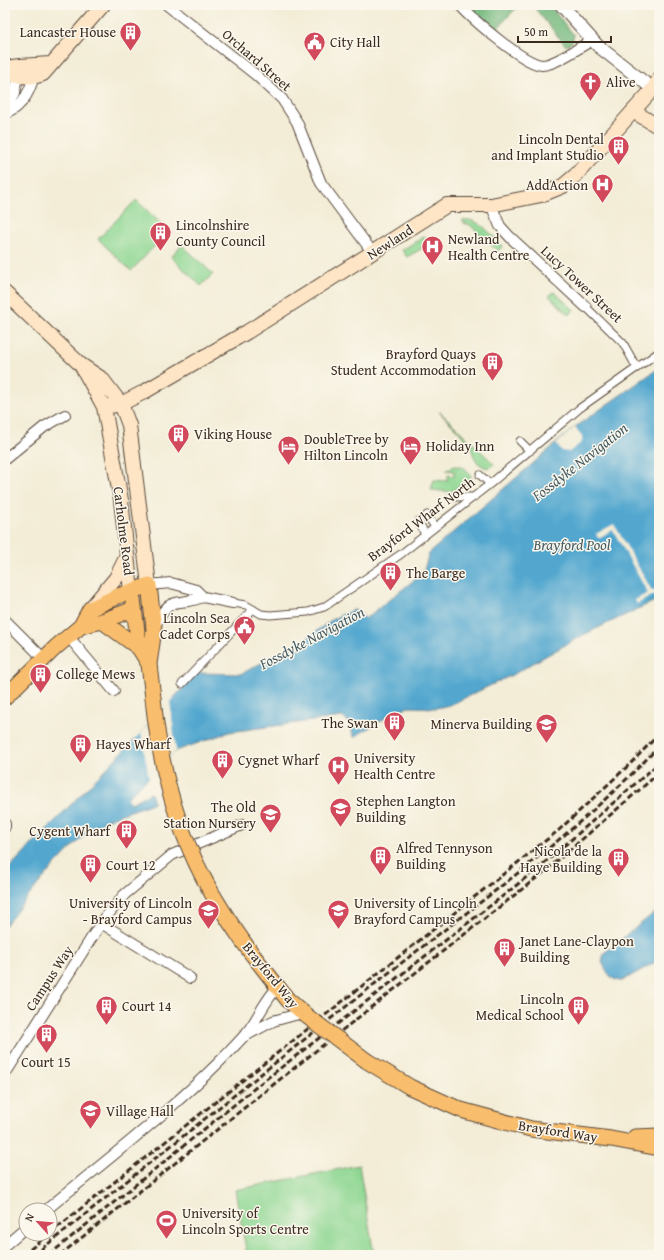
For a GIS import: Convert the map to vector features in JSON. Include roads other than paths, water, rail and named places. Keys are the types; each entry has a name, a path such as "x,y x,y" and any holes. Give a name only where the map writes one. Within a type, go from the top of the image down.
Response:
{"main road":[{"path":"5,70 34,71 43,74 50,64 103,5"},
{"name":"Newland","path":"104,407 121,404 247,332 447,205 491,205 541,195 564,186 575,176 633,111 657,89"},
{"path":"633,111 659,127"},
{"path":"5,293 81,365"},
{"name":"Carholme Road","path":"81,365 102,379 121,404 128,425 150,587"},
{"name":"Carholme Road","path":"81,365 104,407 121,500 131,591 90,609"},
{"path":"81,626 90,609 116,578 128,556"},
{"path":"139,648 131,591 150,587"},
{"path":"6,694 68,636 81,626 102,621 134,609 150,587"},
{"path":"149,664 154,628 150,587"},
{"path":"102,621 139,648 149,664"},
{"name":"Brayford Way","path":"149,664 160,749 169,789 185,838 202,876 221,909 252,954 278,987 305,1015 367,1060 410,1087 461,1110 531,1129 610,1139 659,1148"},
{"name":"Brayford Way","path":"610,1139 659,1136"}],"street":[{"name":"Orchard Street","path":"167,5 256,75 282,99 297,122 322,183 373,253"},
{"path":"460,5 492,34 524,57 538,64 548,64 592,40"},
{"path":"561,5 592,40 657,89"},
{"path":"5,110 16,93 19,70"},
{"path":"5,114 14,110 28,93 34,71"},
{"name":"Lucy Tower Street","path":"491,205 500,226 623,343 637,368"},
{"name":"Brayford Wharf North","path":"150,587 171,583 196,590 203,597 246,605 261,614 270,615 320,609 401,554 490,484 580,408 659,352"},
{"path":"5,459 44,427 65,415"},
{"path":"520,441 530,451"},
{"path":"480,475 490,484"},
{"path":"451,497 474,497"},
{"path":"427,515 436,527"},
{"path":"419,522 425,535"},
{"path":"154,628 161,613 172,603 194,600 203,597"},
{"path":"182,684 253,609"},
{"path":"5,620 44,659"},
{"path":"68,636 114,691"},
{"name":"Campus Way","path":"5,1074 101,923 124,895 172,855 242,825"},
{"path":"101,923 190,978"},
{"path":"56,1202 198,1083 245,1036 266,1000 278,987"},
{"path":"245,1036 274,1021 305,1015"},
{"path":"5,1245 18,1234"}],"water":[{"name":"Brayford Pool","path":"659,368 659,599 581,636 514,674 450,705 436,708 410,707 400,709 354,737 347,720 342,717 229,732 176,751 127,798 131,803 151,793 154,802 108,820 89,832 50,870 5,926 5,872 141,733 198,672 241,674 276,655 277,658 288,652 287,650 293,647 294,648 333,619 353,610 360,612 365,619 423,573 429,553 575,427"},
{"path":"659,909 659,960 622,981 615,980 609,975 602,962 604,953"}],"railway":[{"path":"58,1227 559,830 630,764 659,734"},
{"path":"34,1255 386,975 527,866 595,808 628,778 659,746"},
{"path":"49,1255 261,1083 549,859 659,763"},
{"path":"60,1255 313,1053 544,872 659,773"},
{"path":"23,1255 39,1242"}],"place":[{"name":"Lancaster House","path":"131,52"},
{"name":"City Hall","path":"315,62"},
{"name":"Alive","path":"590,102"},
{"name":"Lincoln Dental and Implant Studio","path":"619,166"},
{"name":"AddAction","path":"603,204"},
{"name":"Lincolnshire County Council","path":"161,252"},
{"name":"Newland Health Centre","path":"433,266"},
{"name":"Brayford Quays Student Accommodation","path":"492,382"},
{"name":"Viking House","path":"178,454"},
{"name":"DoubleTree by Hilton Lincoln","path":"288,466"},
{"name":"Holiday Inn","path":"410,466"},
{"name":"The Barge","path":"391,592"},
{"name":"Lincoln Sea Cadet Corps","path":"245,646"},
{"name":"College Mews","path":"40,694"},
{"name":"The Swan","path":"394,742"},
{"name":"Minerva Building","path":"547,744"},
{"name":"Hayes Wharf","path":"80,764"},
{"name":"Cygnet Wharf","path":"222,780"},
{"name":"University Health Centre","path":"338,786"},
{"name":"Stephen Langton Building","path":"341,828"},
{"name":"The Old Station Nursery","path":"271,834"},
{"name":"Cygent Wharf","path":"126,850"},
{"name":"Alfred Tennyson Building","path":"380,876"},
{"name":"Nicola de la Haye Building","path":"618,878"},
{"name":"Court 12","path":"90,884"},
{"name":"University of Lincoln - Brayford Campus","path":"208,930"},
{"name":"University of Lincoln Brayford Campus","path":"338,930"},
{"name":"Janet Lane-Claypon Building","path":"505,968"},
{"name":"Court 14","path":"107,1026"},
{"name":"Lincoln Medical School","path":"579,1026"},
{"name":"Court 15","path":"46,1054"},
{"name":"Village Hall","path":"91,1130"},
{"name":"University of Lincoln Sports Centre","path":"167,1240"}],"water label":[{"name":"Fossdyke Navigation","path":"580,462"},
{"name":"Fossdyke Navigation","path":"312,638"}]}
